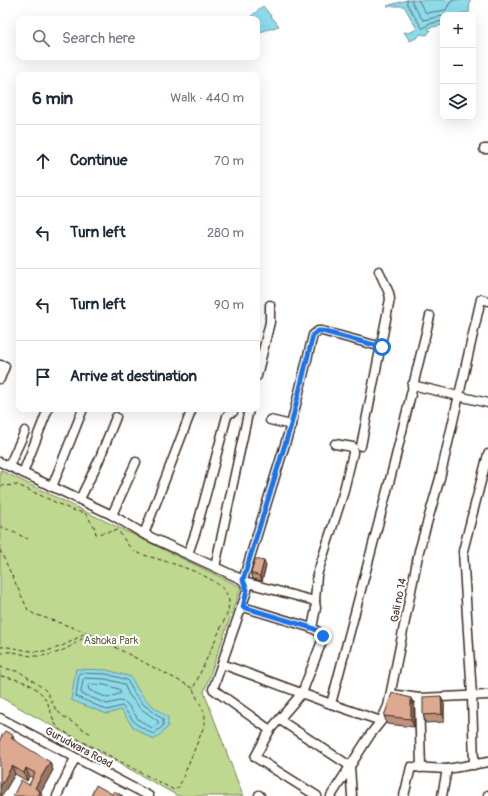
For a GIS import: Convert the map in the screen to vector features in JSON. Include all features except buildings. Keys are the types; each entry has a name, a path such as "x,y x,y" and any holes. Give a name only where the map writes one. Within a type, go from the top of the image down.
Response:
{"street":[{"path":"361,446 382,347 390,299 389,293 379,271"},
{"name":"Gali no 14","path":"331,796 381,721 392,694 419,551 440,478 481,299 488,300"},
{"path":"260,364 270,322 270,305"},
{"path":"331,704 394,464 430,316"},
{"path":"270,730 213,689 243,607 247,590 243,581 291,425 312,338 316,332 322,331 382,347"},
{"path":"0,366 5,366 0,379"},
{"path":"412,385 488,403"},
{"path":"23,472 47,412"},
{"path":"52,487 81,412"},
{"path":"144,534 191,412"},
{"path":"188,554 196,531 227,416 230,412 233,412"},
{"path":"214,567 248,412"},
{"path":"80,499 99,460 116,417"},
{"path":"270,420 291,425"},
{"path":"9,466 25,431"},
{"path":"312,628 316,608 315,601 317,575 343,494 353,453 353,447 336,444"},
{"path":"474,766 472,696 463,551 488,454"},
{"path":"0,462 112,514 144,534 243,581 315,601"},
{"path":"112,514 136,462"},
{"path":"243,607 321,632 323,638 302,694 270,730 255,757 316,796"},
{"path":"222,664 302,694 381,721"},
{"path":"392,694 419,698 488,695"},
{"path":"419,698 421,768"},
{"name":"Gurudwara Road","path":"0,718 149,796"},
{"path":"280,720 350,766 352,796"},
{"path":"57,796 75,758"},
{"path":"404,796 410,767 447,769 474,766 488,762"},
{"path":"442,796 447,769"}],"path":[{"path":"0,486 18,484 72,510 85,513 94,526 96,534 118,530 128,545 135,552 202,573 223,589 229,601 228,612 193,689"},
{"path":"0,526 28,539"},
{"path":"0,550 28,610 34,614 86,632 193,689 203,707 206,719 179,787 174,790 59,729 49,706 40,692 20,680 0,676"},
{"path":"0,648 16,648 36,652 44,651 73,641 86,632"},
{"path":"0,654 12,652 34,656 59,653 89,634"},
{"path":"0,667 20,672 42,688 47,692 56,710 64,717 92,734"}],"green space":[{"name":"Ashoka Park","path":"0,470 241,587 204,692 243,796 178,796 0,697"}],"water":[{"path":"407,0 470,0 469,12 440,12 440,26 428,28 430,31 427,35 420,34 418,37 410,41 404,32 409,33 417,29 404,6 387,6"},
{"path":"263,6 279,26 260,32 260,16 251,16"},
{"path":"76,669 107,670 131,677 138,690 146,700 168,717 168,727 154,740 133,727 121,710 107,714 71,700"}],"route":[{"path":"323,636 321,632 312,628 243,607 247,588 243,580 291,425 313,335 318,331 322,331 382,347"}]}
